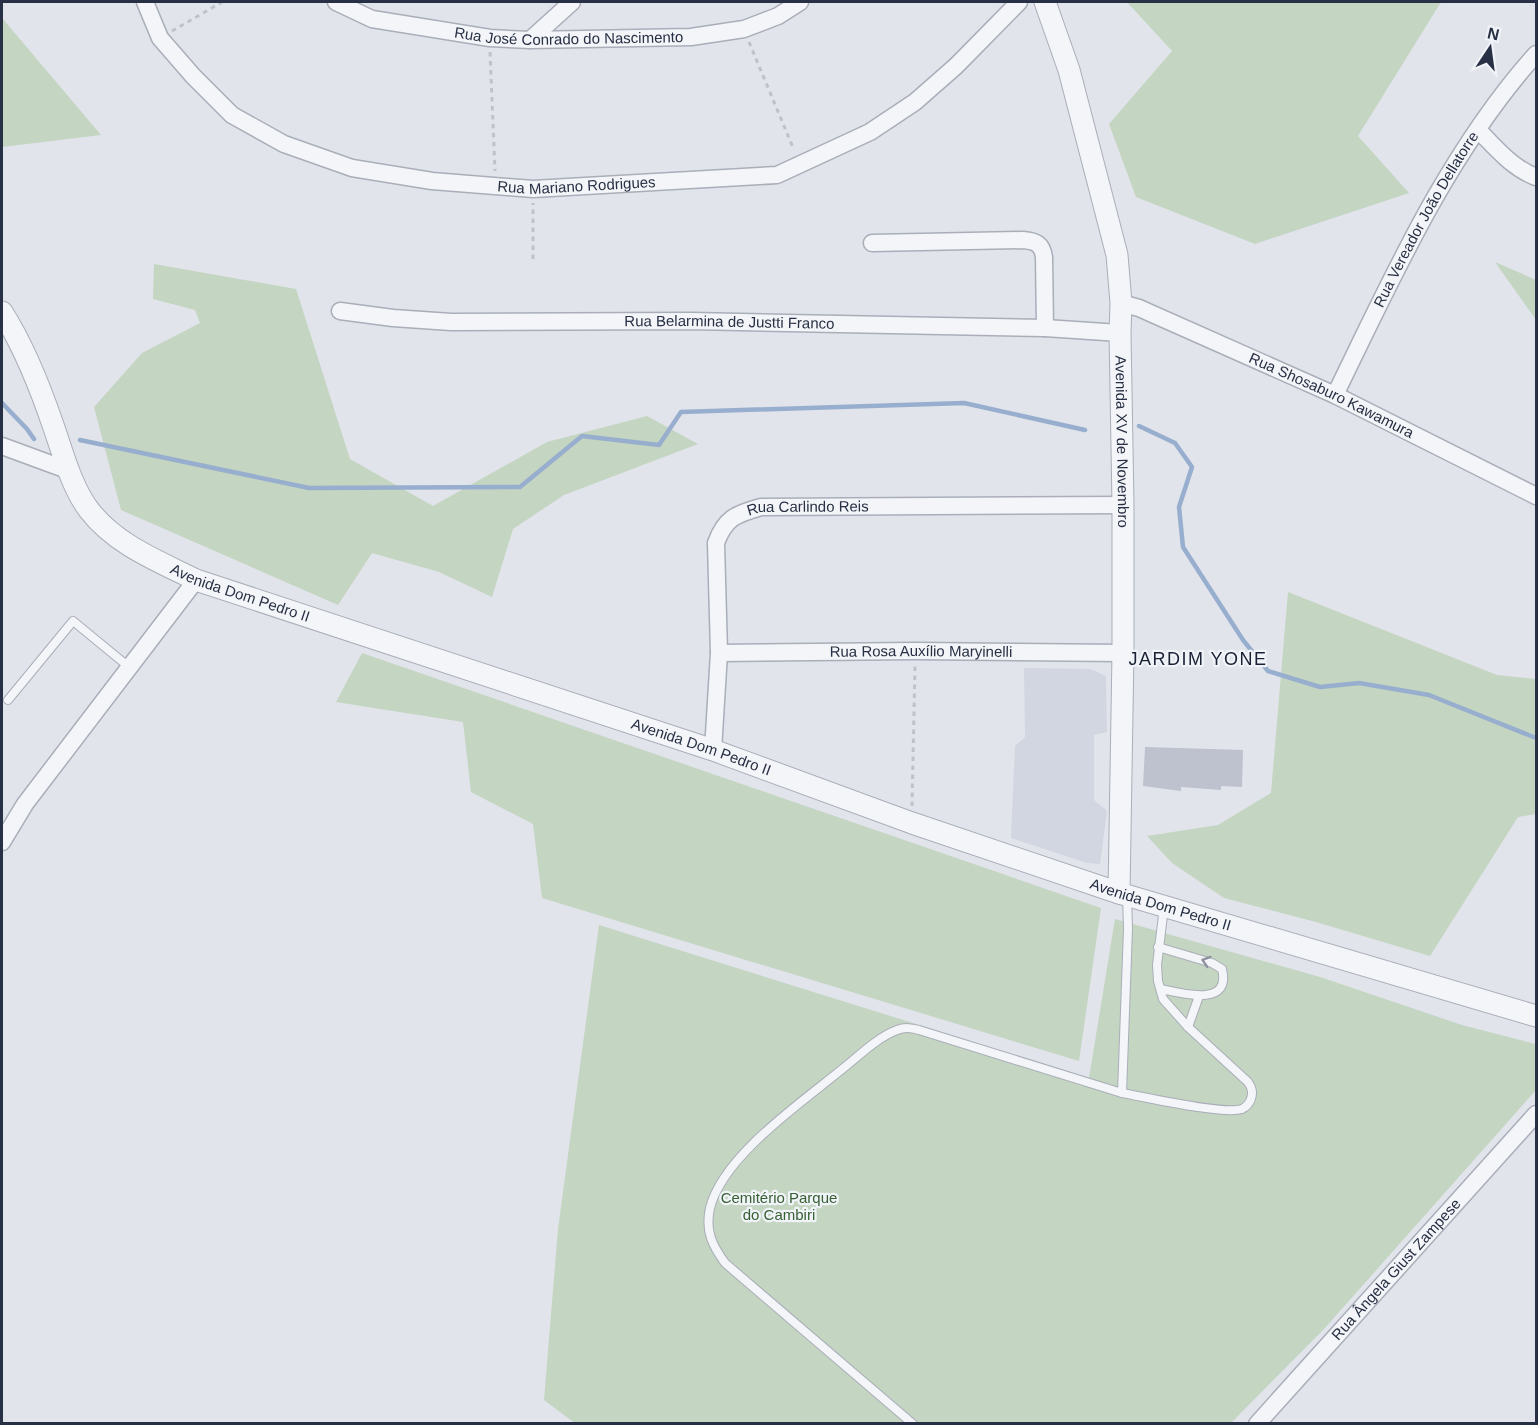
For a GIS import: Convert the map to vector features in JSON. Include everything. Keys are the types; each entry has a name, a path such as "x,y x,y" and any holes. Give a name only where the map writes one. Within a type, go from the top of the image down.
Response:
{"street":[{"name":"Rua Mariano Rodrigues","path":"145,2 160,38 193,76 232,115 284,144 352,168 432,181 533,189 777,175 870,132 915,102 956,66 1019,2"},
{"name":"Rua José Conrado do Nascimento","path":"336,2 372,19 490,38 530,40 691,37 744,29 778,16 800,2"},
{"path":"530,40 572,2"},
{"name":"Avenida XV de Novembro","path":"1044,2 1069,70 1117,255 1121,303 1119,333 1123,505 1120,865 1123,894"},
{"name":"Rua Vereador João Dellatorre","path":"1335,395 1428,211 1513,80 1536,54"},
{"path":"1479,130 1506,159 1527,174 1536,177"},
{"path":"872,243 1023,240 1037,243 1042,248 1044,258 1045,328"},
{"name":"Rua Shosaburo Kawamura","path":"1121,303 1139,308 1335,395 1536,496"},
{"name":"Rua Belarmina de Justti Franco","path":"340,311 451,322 691,321 1045,328 1119,333"},
{"name":"Avenida Dom Pedro II","path":"2,312 44,398 77,491 90,510 110,531 134,550 196,580 713,750 912,823 1095,885 1536,1016"},
{"path":"2,446 70,471"},
{"name":"Rua Carlindo Reis","path":"713,750 719,653 716,543 721,527 740,513 761,507 1123,505"},
{"path":"2,843 25,804 196,580"},
{"name":"Rua Rosa Auxílio Maryinelli","path":"719,653 915,651 1123,653"},
{"path":"1095,885 1110,876 1120,865"},
{"name":"Rua Ângela Giust Zampese","path":"1257,1424 1536,1114"}],"lane":[{"path":"8,700 73,621 129,668"},
{"path":"1122,1093 1128,929 1123,894"},
{"path":"913,1424 725,1263 712,1245 709,1230 711,1208 723,1179 751,1147 786,1114 877,1042 894,1031 904,1028 919,1030 1122,1093 1217,1109 1243,1108 1249,1104 1251,1087 1188,1027 1163,999 1157,965 1164,906"},
{"path":"1158,947 1212,963 1222,969 1223,980 1216,993 1210,995 1199,996 1161,989"},
{"path":"1188,1027 1199,996"}],"path":[{"path":"160,38 222,2"},
{"path":"744,29 800,165"},
{"path":"490,38 496,186"},
{"path":"533,189 533,259"},
{"path":"912,823 915,651"}],"shaded area":[{"path":"1024,668 1090,669 1106,676 1107,732 1094,735 1094,800 1107,811 1100,864 1087,863 1011,838 1015,746 1025,737"}],"green space":[{"path":"1127,2 1441,2 1358,136 1409,193 1255,244 1136,197 1109,124 1172,51"},
{"path":"2,18 101,135 2,147"},
{"path":"1495,262 1536,280 1536,320"},
{"path":"154,264 296,289 350,459 433,506 547,442 647,416 698,444 564,495 513,529 492,597 439,572 372,553 338,605 121,510 94,407 142,353 200,323 195,310 153,299"},
{"path":"1288,592 1497,675 1536,679 1536,814 1518,817 1430,956 1316,922 1224,898 1172,863 1147,836 1218,825 1271,793"},
{"path":"362,653 1101,908 1079,1061 542,898 533,824 471,792 463,722 336,702"},
{"name":"Cemitério Parque do Cambiri","path":"1115,919 1320,977 1462,1025 1536,1044 1536,1090 1324,1329 1231,1423 576,1424 544,1400 558,1229 599,925 1089,1078"}],"building":[{"path":"1145,747 1243,750 1242,787 1221,786 1221,790 1181,787 1181,791 1143,786"}],"waterway":[{"path":"2,403 34,439"},
{"path":"80,440 309,488 520,487 582,436 659,445 681,412 964,403 1085,430"},
{"path":"1139,426 1175,443 1192,467 1179,507 1183,547 1243,640 1268,671 1320,687 1359,683 1429,695 1536,738"}],"district":[{"name":"JARDIM YONE","path":"1198,659"}]}
